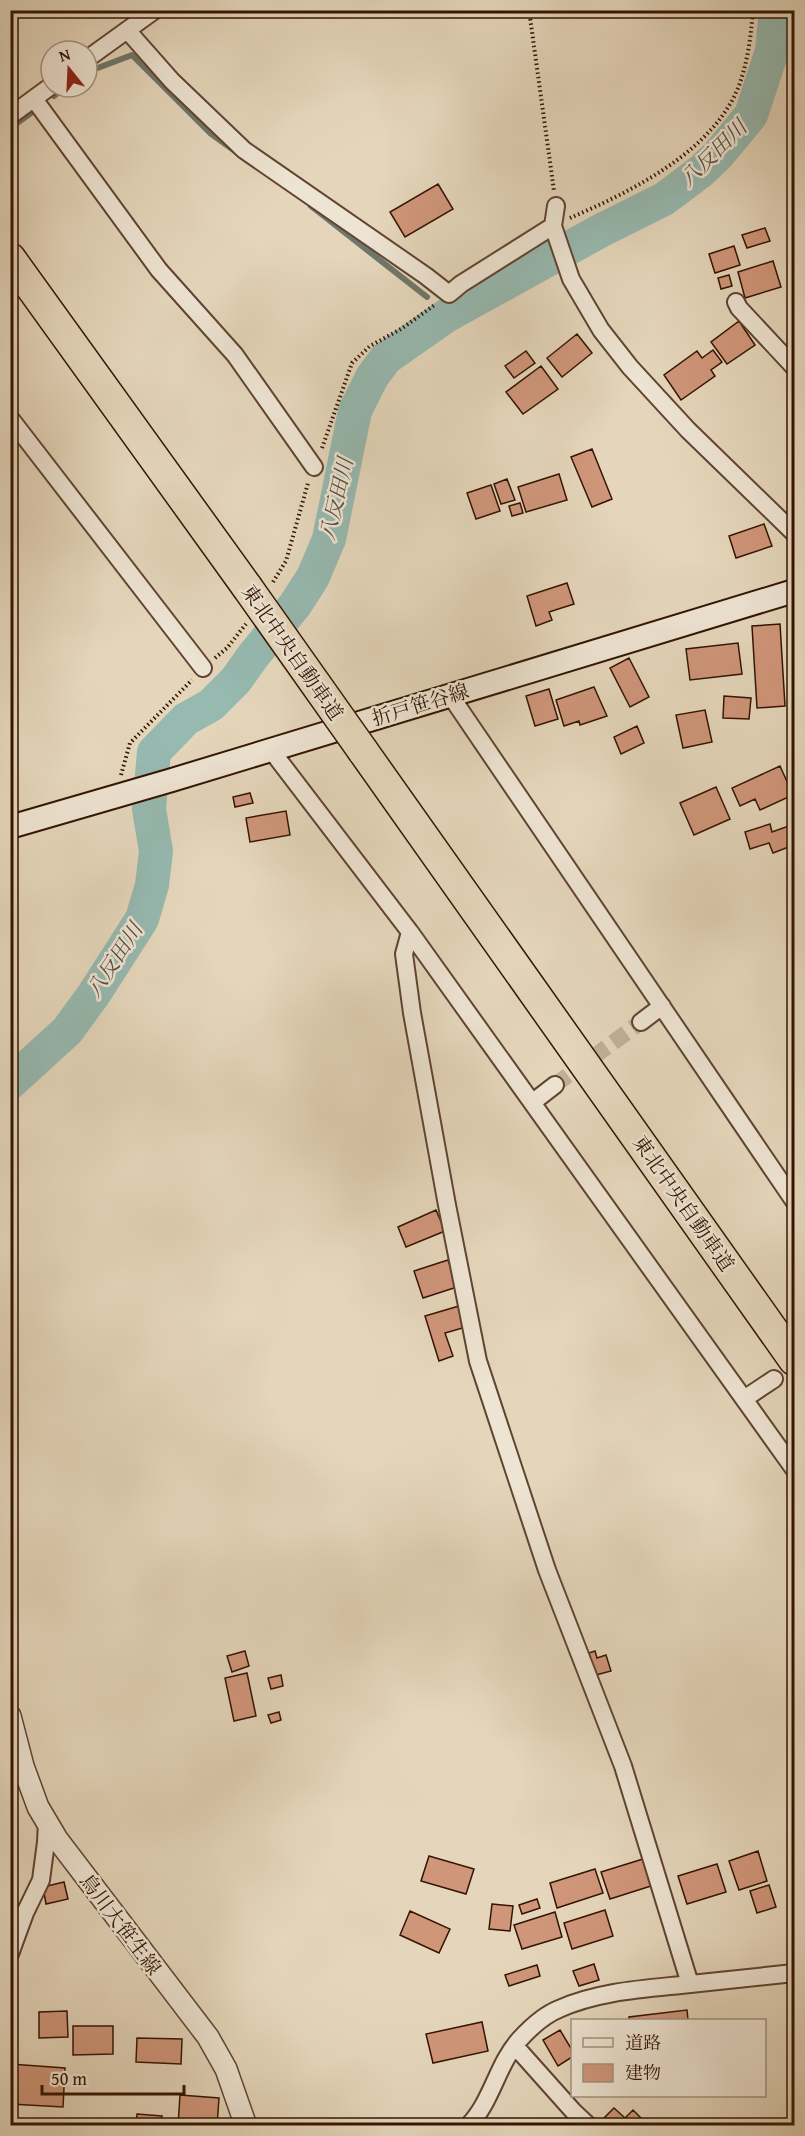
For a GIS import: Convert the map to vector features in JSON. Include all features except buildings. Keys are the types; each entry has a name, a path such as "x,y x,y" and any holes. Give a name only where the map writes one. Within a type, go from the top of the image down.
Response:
{"highway":[{"name":"東北中央自動車道","path":"11,247 149,451 257,589 363,751 573,1047 795,1336"},
{"path":"10,291 149,451"},
{"name":"東北中央自動車道","path":"573,1047 784,1370"}],"main road":[{"name":"折戸笹谷線","path":"10,827 795,591"}],"street":[{"path":"99,50 155,10"},
{"path":"127,30 172,81 244,150 449,294 460,284 555,231"},
{"path":"10,116 39,95"},
{"path":"34,99 159,270 235,356 314,467"},
{"path":"556,206 555,231 571,279 601,330 630,367 688,430 795,533"},
{"path":"736,302 739,308 795,367"},
{"path":"10,418 203,668"},
{"path":"450,695 795,1201"},
{"path":"271,750 410,932 795,1469"},
{"path":"410,932 404,954 412,1013 478,1361 547,1570 623,1766 690,1984"},
{"path":"641,1022 662,1006"},
{"path":"533,1102 555,1085"},
{"path":"744,1399 784,1370"},
{"name":"鳥川大笹生線","path":"10,1716 23,1766 46,1822 208,2037 226,2069 246,2126"},
{"path":"10,1954 16,1926 41,1880 46,1822"},
{"path":"468,2126 487,2098 515,2046 538,2021 559,2009 585,2000 636,1989 795,1973"},
{"path":"515,2046 589,2126"}],"path":[{"path":"529,10 556,206"},
{"path":"555,231 654,176 693,148 722,115 739,85 750,50 753,10"},
{"path":"257,589 286,561 305,492 352,363 370,346 401,329 449,294"},
{"path":"121,795 130,743 203,668 227,648 248,622"}],"waterway":[{"name":"八反田川","path":"10,1083 67,1031 94,994 142,919 152,885 156,851 149,809 154,752 186,719 211,705 236,680 295,605 313,577 329,539 355,411 372,377 386,358 446,316 600,231 664,199 700,172 718,155 751,115 772,51 776,10"},
{"path":"99,67 132,55 210,133 235,151"},
{"path":"10,128 31,113"},
{"path":"311,206 427,297"}],"tunnel":[{"path":"555,1085 641,1022"}]}
